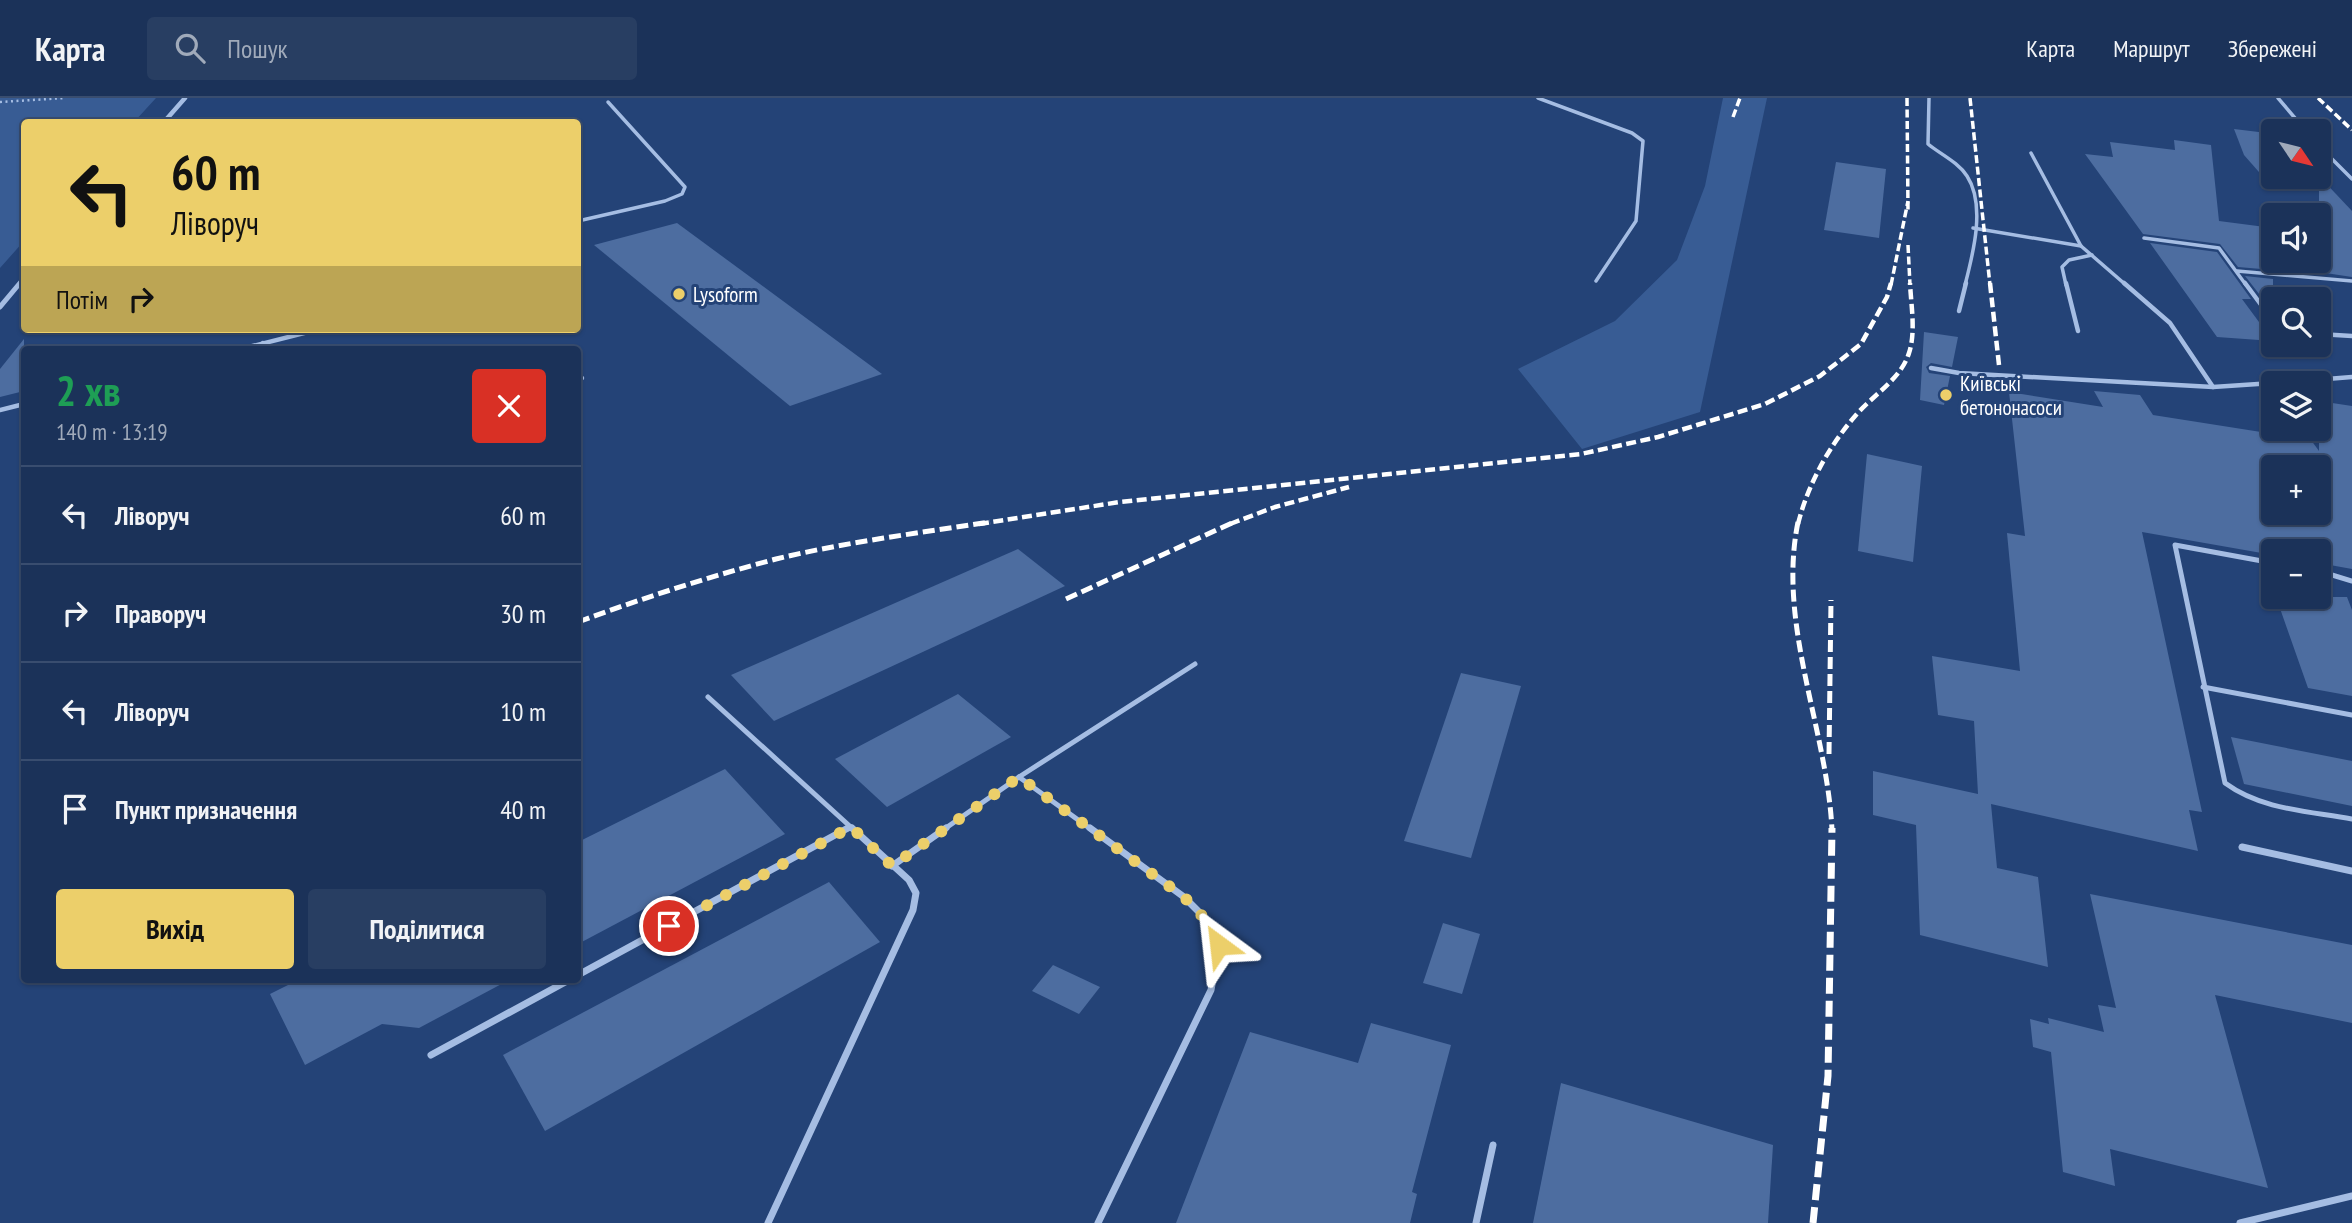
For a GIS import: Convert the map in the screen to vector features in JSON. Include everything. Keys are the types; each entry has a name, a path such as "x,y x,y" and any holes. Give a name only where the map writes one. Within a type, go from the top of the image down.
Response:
{"street":[{"path":"167,119 185,98"},
{"path":"0,307 21,282"}],"lane":[{"path":"1538,98 1632,133 1643,141 1636,221 1596,281"},
{"path":"1929,98 1928,144 1967,176 1977,209 1969,272 1959,311"},
{"path":"2278,98 2296,119"},
{"path":"581,220 666,201 682,194 685,187 608,102"},
{"path":"2031,153 2081,246 2170,323 2213,387"},
{"path":"2331,158 2352,179"},
{"path":"1973,228 2081,246"},
{"path":"2144,238 2219,248 2261,305"},
{"path":"2078,331 2062,267 2069,260 2092,255"},
{"path":"2236,271 2352,281"},
{"path":"252,346 304,333"},
{"path":"2331,335 2352,336"},
{"path":"263,343 268,346"},
{"path":"1931,368 1959,373 2213,387 2261,384"},
{"path":"2331,379 2352,377"},
{"path":"0,410 21,405"},
{"path":"2261,561 2175,545 2225,783 2236,794 2256,800 2352,819"},
{"path":"2331,575 2352,581"},
{"path":"892,866 1019,777 1195,664"},
{"path":"2203,687 2352,715"},
{"path":"708,697 909,880 916,893 914,910 768,1223"},
{"path":"1019,777 1184,897 1208,922 1219,945 1211,990 1098,1223"},
{"path":"581,973 851,827"},
{"path":"2242,847 2352,871"},
{"path":"431,1055 563,983"},
{"path":"1476,1223 1493,1144"},
{"path":"2240,1223 2352,1196"}],"path":[{"path":"0,102 65,98"}],"shaded area":[{"path":"0,98 156,98 137,119 21,119 21,244 0,268"},
{"path":"1723,98 1767,98 1700,412 1582,449 1518,369 1615,321 1677,260 1705,186"}],"building":[{"path":"2234,129 2261,132 2261,174 2244,155"},
{"path":"2174,140 2211,145 2219,221 2261,226 2261,269 2238,267 2220,244 2143,234 2085,154 2113,157 2110,142 2175,150"},
{"path":"1836,162 1886,169 1879,238 1824,230"},
{"path":"2319,189 2331,189 2352,211 2352,277 2326,273 2331,273 2331,203 2319,203"},
{"path":"677,223 882,374 790,406 594,245"},
{"path":"2150,243 2217,252 2251,299 2242,299 2261,325 2261,340 2217,337"},
{"path":"2245,276 2273,279 2273,287 2261,287 2261,296"},
{"path":"1924,332 1958,337 1952,367 1931,363 1926,367 1929,373 1950,376 1944,405 1920,400"},
{"path":"24,339 24,346 21,346 21,392 0,397 0,369"},
{"path":"2094,391 2140,395 2153,415 2261,432 2261,441 2312,441 2319,451 2319,441 2331,441 2331,403 2352,406 2352,569 2331,565 2331,539 2261,539 2261,553 2142,532 2202,812 2189,810 2198,851 1991,804 1997,868 2038,877 2048,967 1920,935 1916,825 1873,815 1873,771 1978,794 1974,721 1938,715 1932,656 2020,671 2007,533 2025,536 2009,392 2103,407"},
{"path":"1867,454 1922,466 1913,562 1858,551"},
{"path":"1018,549 1065,586 774,721 731,675"},
{"path":"2331,597 2347,597 2352,610 2352,696 2308,688 2280,609 2331,609"},
{"path":"1461,673 1521,686 1471,858 1404,841"},
{"path":"958,694 1011,737 887,807 835,759"},
{"path":"2231,737 2352,761 2352,806 2244,784"},
{"path":"725,769 785,834 581,942 581,841"},
{"path":"829,882 880,942 545,1131 503,1055"},
{"path":"2090,894 2352,945 2352,1023 2215,995 2268,1188 2110,1149 2115,1186 2063,1172 2051,1052 2033,1047 2030,1019 2049,1024 2048,1018 2104,1032 2098,1005 2116,1008"},
{"path":"1443,923 1480,934 1462,994 1423,983"},
{"path":"1053,965 1100,987 1079,1014 1032,991"},
{"path":"292,983 503,983 419,1028 382,1024 305,1065 270,994"},
{"path":"1371,1023 1451,1045 1412,1192 1417,1194 1410,1223 1176,1223 1250,1032 1358,1063"},
{"path":"1561,1083 1773,1145 1768,1223 1533,1223"}],"railway":[{"path":"1733,117 1740,98"},
{"path":"1907,98 1908,201"},
{"path":"1970,98 1990,285"},
{"path":"2318,98 2352,130"},
{"path":"1891,285 1908,201"},
{"path":"1908,201 1908,210"},
{"path":"1908,245 1910,285"},
{"path":"979,524 1120,502 1581,454 1658,437 1765,404 1820,376 1861,344 1887,297 1891,283"},
{"path":"1798,524 1814,480 1837,439 1856,415 1893,379 1905,362 1912,336 1910,283"},
{"path":"1990,283 1999,365"},
{"path":"1230,524 1275,507 1349,487"},
{"path":"581,621 676,588 776,559 856,543 990,522"},
{"path":"1066,599 1234,522"},
{"path":"1798,522 1793,561 1798,638 1822,753 1832,830"},
{"path":"1829,754 1831,600"},
{"path":"1813,1223 1828,1076 1832,830"}],"place":[{"name":"Lysoform","path":"679,294"},
{"name":"Київські бетононасоси","path":"1946,395"}],"route":[{"path":"669,926 851,827 892,866 1019,777 1184,897 1208,922 1219,945"}]}
